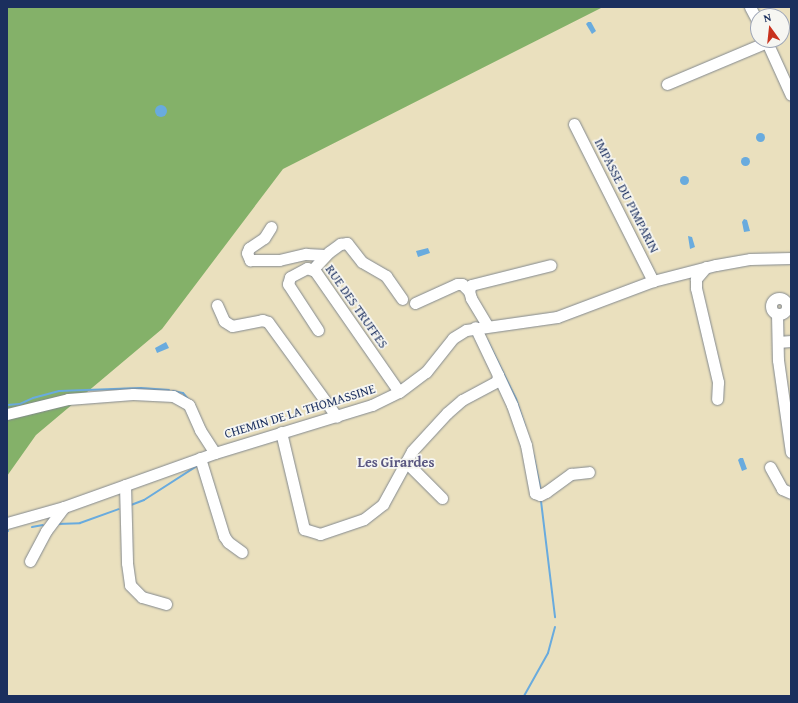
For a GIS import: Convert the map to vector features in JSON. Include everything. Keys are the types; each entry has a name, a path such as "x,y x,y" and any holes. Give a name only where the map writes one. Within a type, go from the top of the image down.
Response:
{"street":[{"path":"667,84 750,48"},
{"path":"769,48 791,95"},
{"name":"IMPASSE DU PIMPARIN","path":"574,124 653,281"},
{"path":"271,227 264,238 248,250 250,260 279,260 306,254 325,255"},
{"path":"313,269 325,255 340,244 350,244 362,262 386,276 402,300"},
{"name":"CHEMIN DE LA THOMASSINE","path":"7,523 64,507 215,452 280,432 337,417 399,392 430,368 458,334 475,327 557,317 653,281 706,267 750,259 791,258"},
{"path":"469,291 473,284 551,266"},
{"path":"706,267 696,279 696,288 718,382 718,399"},
{"name":"RUE DES TRUFFES","path":"318,330 288,284 293,275 307,268 313,269 399,392"},
{"path":"414,303 457,284 462,284 469,291 487,325"},
{"path":"217,305 224,322 232,326 262,320 268,322 337,417"},
{"path":"777,314 778,342 791,452"},
{"path":"475,327 498,375 526,445 535,493 540,494 546,492 571,474 589,472"},
{"path":"778,342 791,341"},
{"path":"280,432 301,523 306,530 314,534 330,532 355,523 375,512 391,493 406,462 419,443 452,408 496,382 498,375"},
{"path":"7,414 68,400 133,394 173,396 189,405 200,430 215,452"},
{"path":"200,458 224,536 228,542 242,552"},
{"path":"406,462 442,498"},
{"path":"770,467 782,489 791,493"},
{"path":"125,486 127,563 130,585 142,598 166,604"},
{"path":"30,561 46,531 64,507"}],"green space":[{"path":"7,7 603,7 283,169 162,329 36,435 7,476"}],"water":[{"path":"591,22 596,31 592,34 586,24"},
{"path":"159,105 163,105 167,111 163,117 159,117 155,113 155,109"},
{"path":"760,132 765,137 760,142 755,137"},
{"path":"745,156 750,161 745,166 740,161"},
{"path":"684,175 689,180 684,185 679,180"},
{"path":"744,219 747,220 750,231 744,232 742,222"},
{"path":"688,236 692,237 695,247 690,249"},
{"path":"428,248 430,253 418,257 416,251"},
{"path":"166,342 169,348 157,353 155,348"},
{"path":"743,458 747,469 742,471 738,460"}],"waterway":[{"path":"487,340 516,399 525,427"},
{"path":"7,405 20,404 33,398 59,391 141,388 169,390"},
{"path":"173,391 183,393 188,399"},
{"path":"533,454 540,487"},
{"path":"131,505 144,500 197,466"},
{"path":"541,501 555,617"},
{"path":"57,524 80,523 119,509"},
{"path":"32,527 43,525"},
{"path":"524,696 548,653 555,627"}],"district":[{"name":"Les Girardes","path":"396,462"}]}
